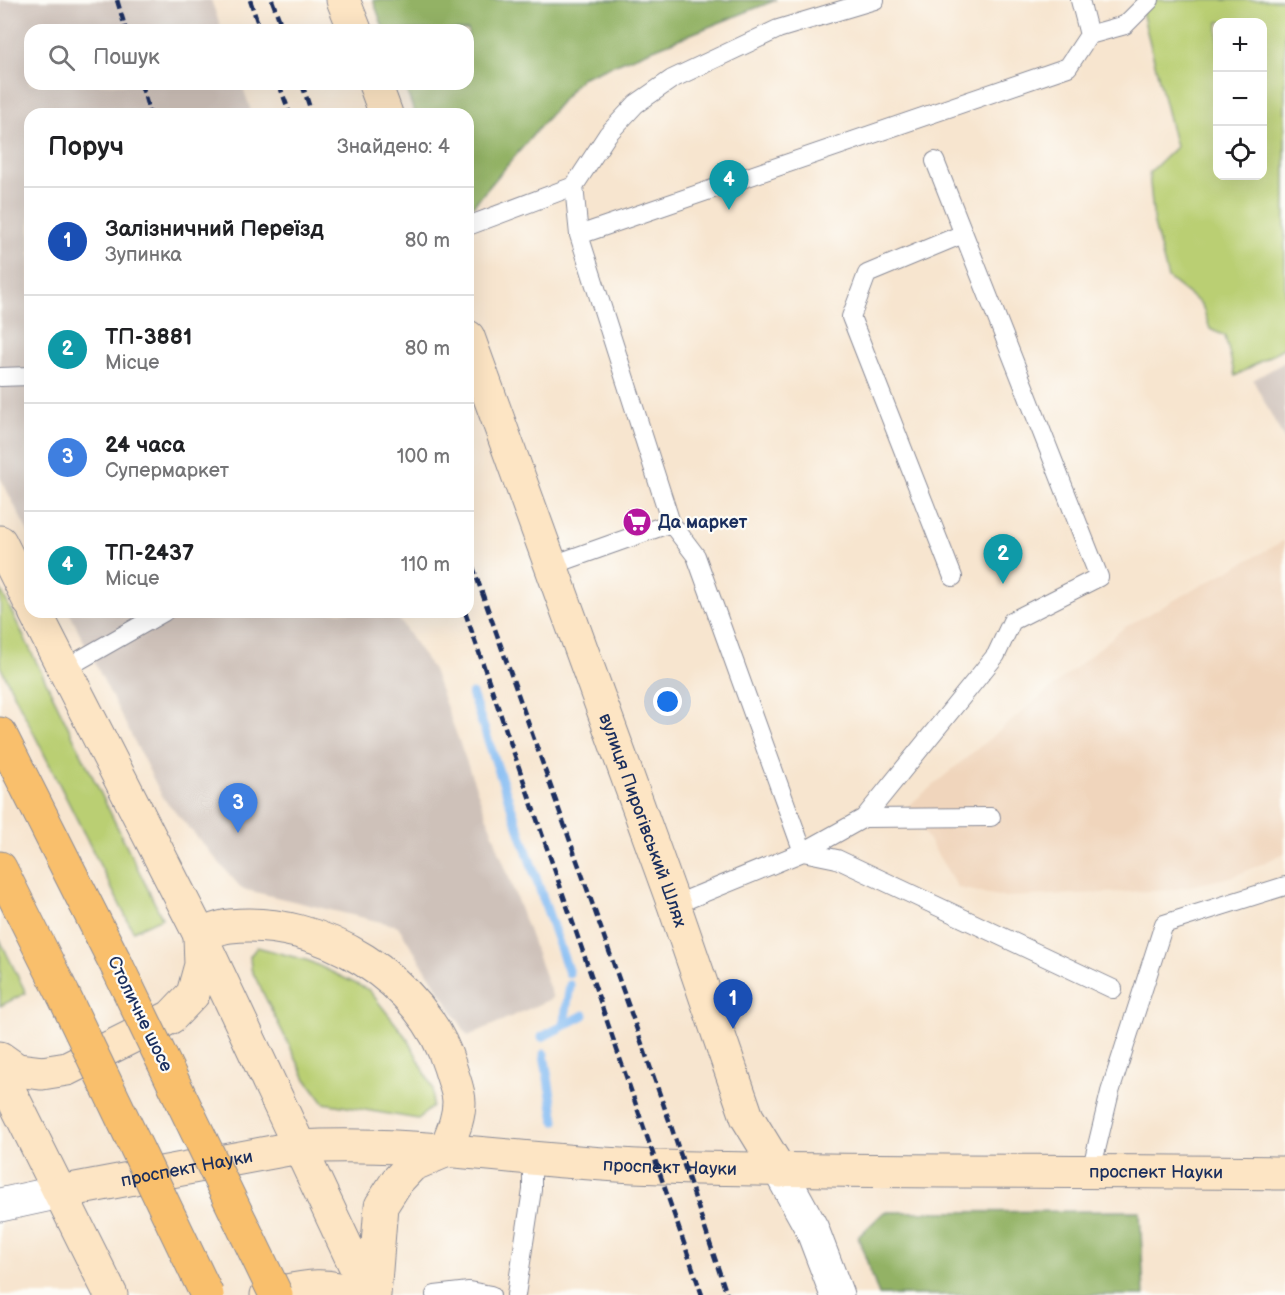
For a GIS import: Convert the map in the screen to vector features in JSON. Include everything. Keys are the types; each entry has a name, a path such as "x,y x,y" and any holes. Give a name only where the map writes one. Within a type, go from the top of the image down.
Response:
{"highway":[{"name":"Столичне шосе","path":"0,734 117,966 276,1295"},
{"path":"0,868 207,1295"}],"main road":[{"path":"343,0 352,24"},
{"path":"377,90 384,108"},
{"name":"вулиця Пирогівський Шлях","path":"474,354 674,905 747,1116 780,1171"},
{"path":"0,542 24,590"},
{"path":"38,618 200,935 369,1295"},
{"path":"200,935 229,926 267,926 305,932 354,955 387,977 418,1006 443,1046 459,1100 458,1118 445,1151 412,1165 397,1181 381,1206 374,1295"},
{"path":"0,1058 17,1070 42,1073 67,1069 171,1017 193,994 201,965 200,935"},
{"path":"4,1089 60,1192 111,1295"},
{"name":"проспект Науки","path":"60,1192 299,1147 333,1145 659,1167 780,1171 1285,1173"},
{"path":"267,1295 311,1286 339,1287 354,1295"}],"street":[{"name":"вулиця Пирогівський Шлях","path":"780,1171 812,1229 837,1295"},
{"path":"0,1205 60,1192"}],"lane":[{"path":"474,224 574,186 615,126 636,104 672,79 778,29 875,0"},
{"path":"1080,0 1089,35"},
{"path":"579,235 1068,67 1089,35 1125,25 1150,0"},
{"path":"674,905 803,852 864,818 996,655 1012,621 1099,577 934,161"},
{"path":"574,186 579,235 671,522 696,556 803,852"},
{"path":"953,577 851,317 867,274 963,234"},
{"path":"0,377 24,376"},
{"path":"550,566 671,522"},
{"path":"63,669 153,618"},
{"path":"864,818 990,817"},
{"path":"803,852 837,859 1113,989"},
{"path":"1091,1171 1110,1092 1164,924 1285,886"},
{"path":"516,1295 532,1190 532,1158"},
{"path":"435,1295 469,1291 491,1295"}],"shaded area":[{"path":"0,0 211,0 220,24 24,24 24,90 244,90 250,108 24,108 24,524 0,477"},
{"path":"1285,362 1285,441 1253,380"},
{"path":"1285,540 1285,853 1235,876 1172,890 1004,897 958,888 908,806 1125,627"},
{"path":"72,618 398,618 433,670 553,998 468,1036 398,926 242,889 163,798"}],"green space":[{"path":"373,0 776,0 581,78 474,205 474,108 413,108 406,90 474,90 474,24 382,24"},
{"path":"1139,0 1285,0 1285,347 1235,376 1225,336 1210,329 1202,305 1168,278 1154,224 1149,173 1176,147"},
{"path":"0,588 162,918 133,931 0,666"},
{"path":"0,940 26,993 0,1006"},
{"path":"257,947 309,961 369,990 409,1041 433,1089 432,1107 418,1119 324,1103 306,1079 251,969 250,956"},
{"path":"1140,1211 1144,1295 879,1295 858,1237 884,1212"}],"waterway":[{"path":"472,694 569,973"},
{"path":"564,1023 570,985"},
{"path":"542,1037 584,1015"},
{"path":"544,1054 555,1121"}],"railway":[{"path":"117,0 124,24"},
{"path":"250,0 258,24"},
{"path":"272,0 281,24"},
{"path":"143,90 148,108"},
{"path":"281,90 288,108"},
{"path":"304,90 310,108"},
{"path":"474,570 670,1123 727,1295"},
{"path":"467,618 702,1295"}],"place":[{"name":"ТП-2437","path":"729,210"},
{"name":"Да маркет","path":"637,522"},
{"name":"ТП-3881","path":"1003,584"},
{"name":"24 часа","path":"238,833"},
{"name":"Залізничний Переїзд","path":"733,1029"}]}
